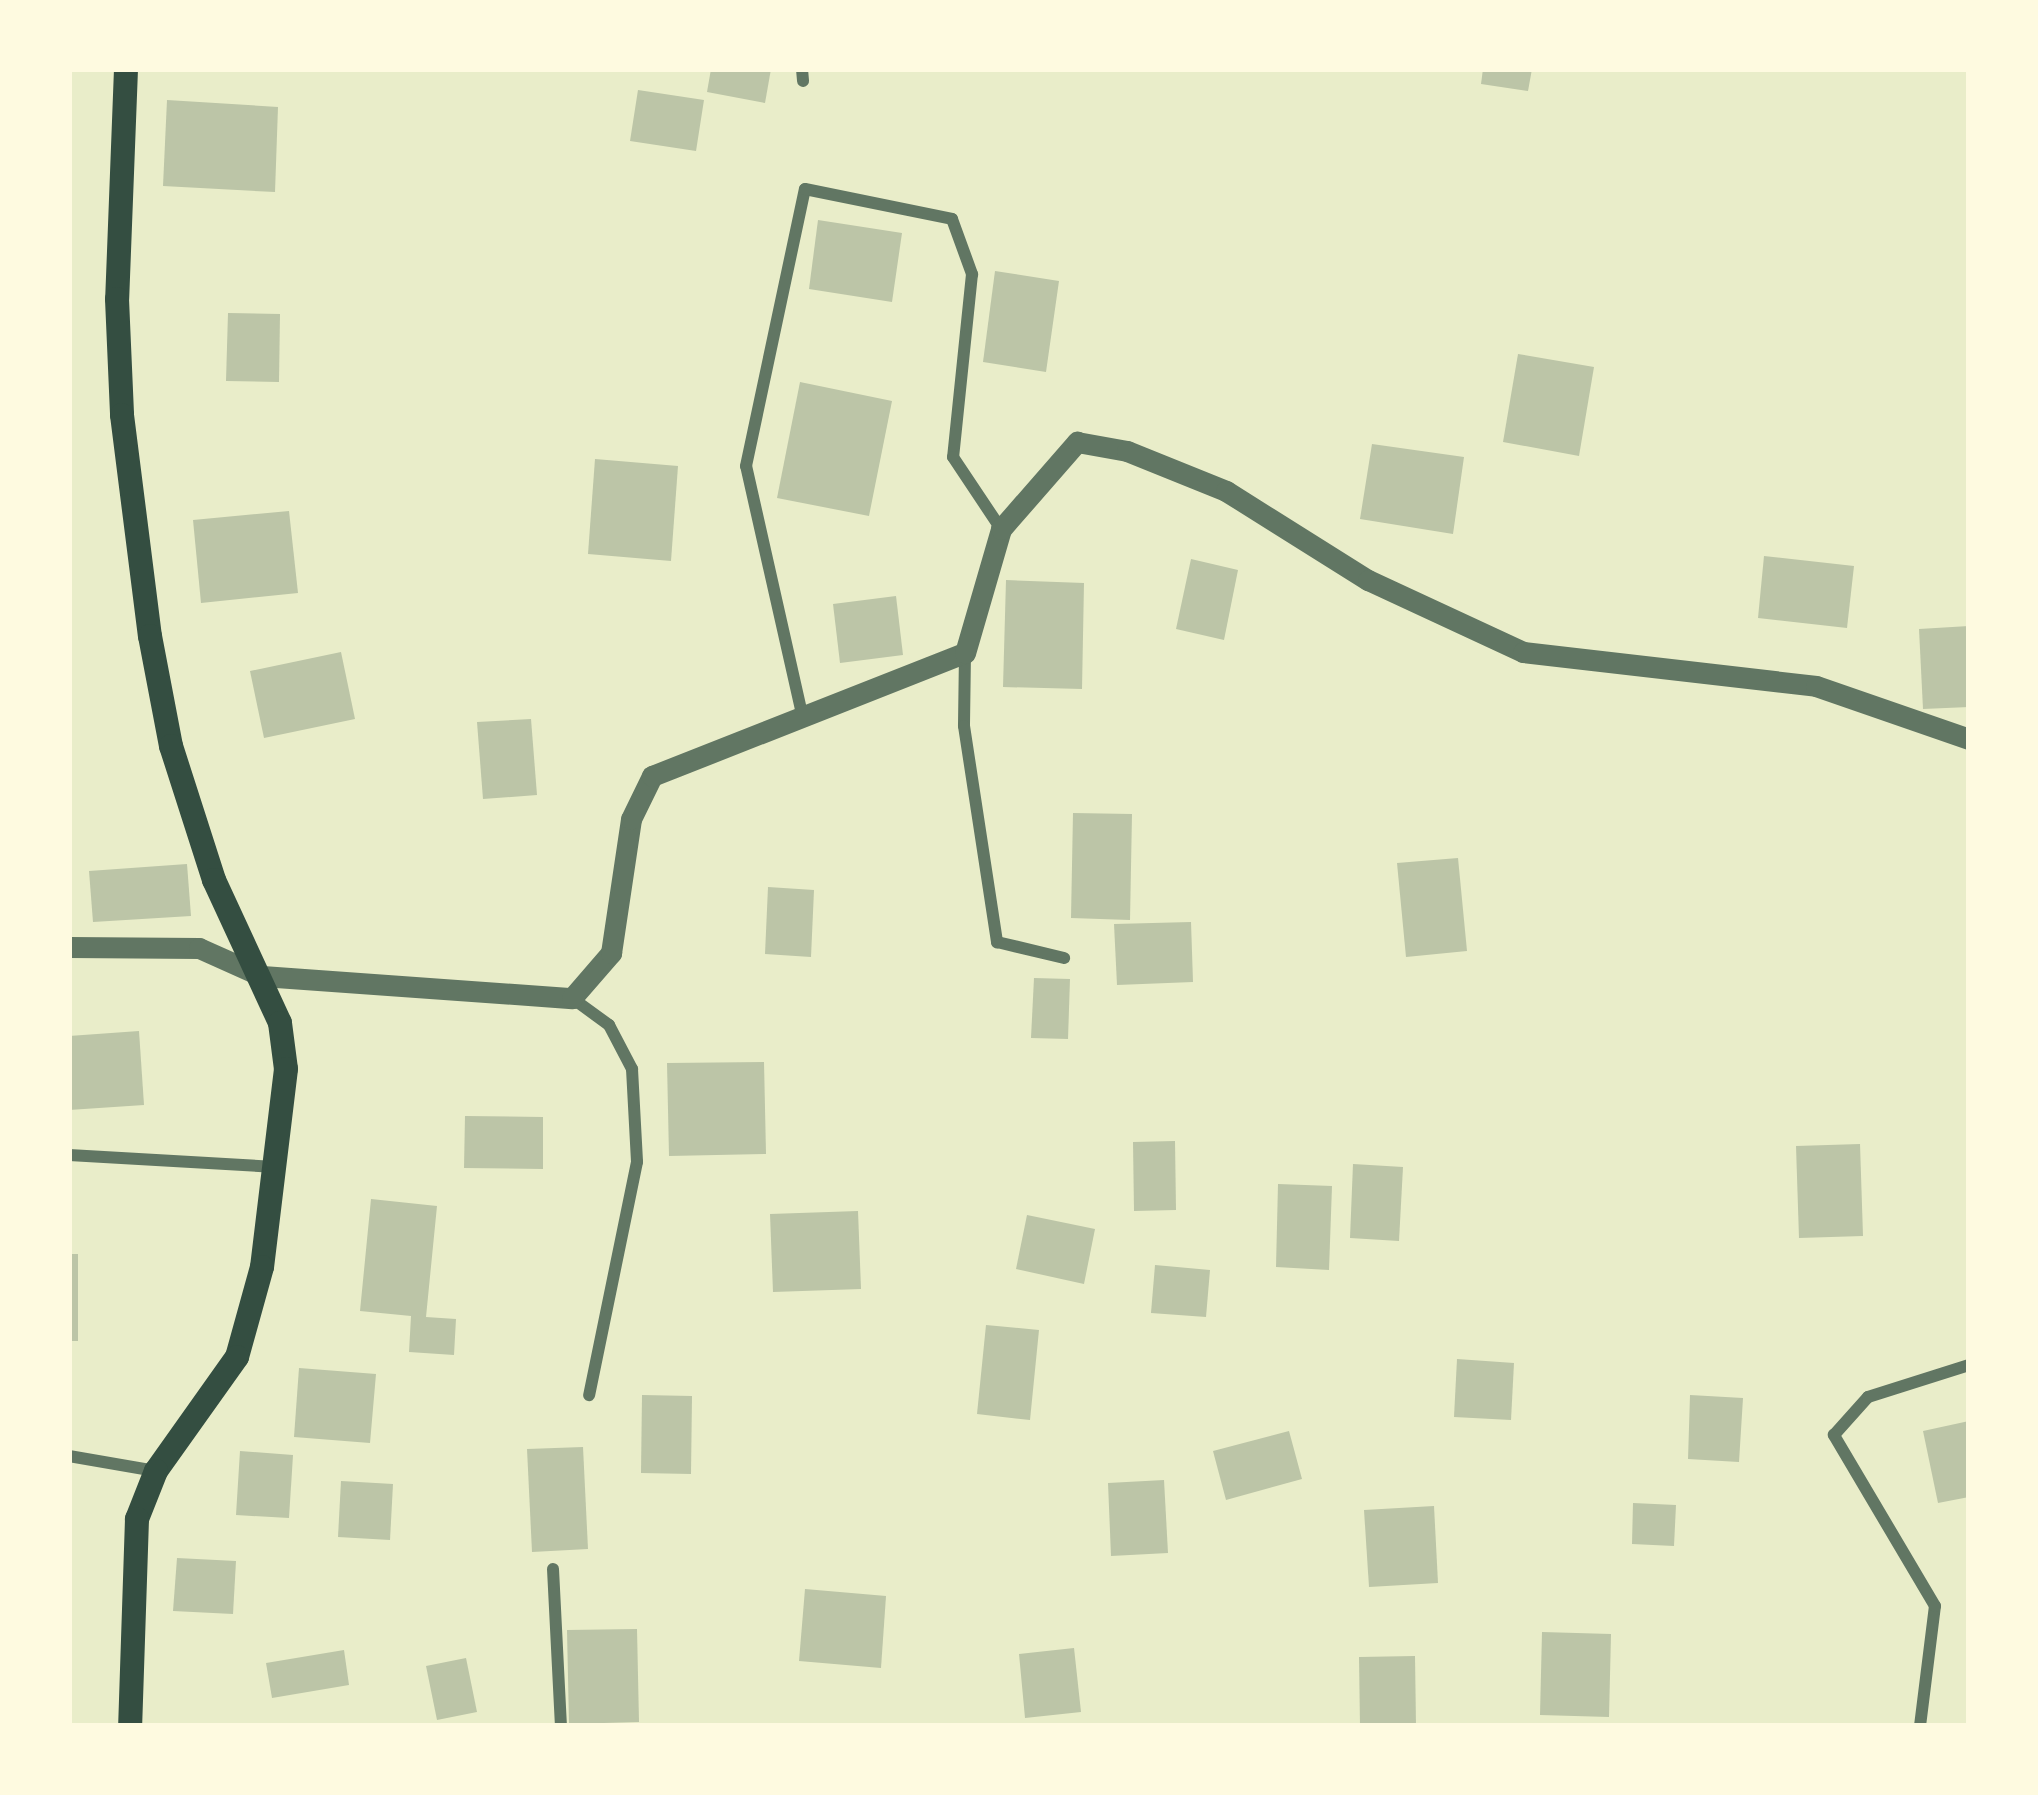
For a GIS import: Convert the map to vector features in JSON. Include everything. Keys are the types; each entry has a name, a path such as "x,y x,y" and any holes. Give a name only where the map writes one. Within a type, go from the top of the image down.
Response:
{"main road":[{"path":"126,69 116,299 122,416 150,637 171,746 214,880 280,1023 286,1069 262,1267 237,1357 156,1471 136,1519 130,1726"}],"street":[{"path":"802,714 746,466 805,189 952,219 972,274 953,457 1000,529"},
{"path":"1064,958 997,942 964,726 965,653 1000,529 1077,442 1127,451 1226,491 1368,580 1523,652 1816,686 1969,740"},
{"path":"572,998 610,952 631,819 652,776 965,653"},
{"path":"69,946 199,948 262,976 572,998 609,1025 632,1069 637,1162 589,1394"},
{"path":"69,1155 277,1167"},
{"path":"1919,1726 1935,1606 1834,1435 1868,1397 1969,1365"},
{"path":"69,1456 156,1471"},
{"path":"553,1569 561,1726"}],"building":[{"path":"711,69 771,69 765,103 707,92"},
{"path":"1483,69 1532,69 1528,91 1481,84"},
{"path":"638,90 704,100 696,151 630,141"},
{"path":"167,100 278,107 275,192 163,186"},
{"path":"818,220 902,233 892,302 809,289"},
{"path":"995,271 1059,281 1046,372 983,362"},
{"path":"228,313 280,314 279,382 226,381"},
{"path":"1518,354 1594,367 1579,456 1503,442"},
{"path":"800,382 892,401 869,516 777,498"},
{"path":"1372,444 1464,457 1453,534 1360,519"},
{"path":"595,459 678,466 671,561 588,554"},
{"path":"289,511 298,593 201,603 193,520"},
{"path":"1764,556 1854,566 1847,628 1758,618"},
{"path":"1191,559 1238,570 1224,640 1176,629"},
{"path":"1006,580 1084,583 1082,689 1003,687"},
{"path":"896,596 903,655 840,663 833,604"},
{"path":"1969,626 1969,707 1923,709 1919,629"},
{"path":"341,652 355,719 264,738 250,671"},
{"path":"531,719 537,795 483,799 477,722"},
{"path":"1073,813 1132,814 1130,920 1071,918"},
{"path":"1458,858 1467,951 1406,957 1397,863"},
{"path":"187,864 191,916 93,922 89,871"},
{"path":"768,887 814,890 811,957 765,954"},
{"path":"1191,922 1193,982 1117,985 1114,924"},
{"path":"1034,978 1070,979 1068,1039 1031,1038"},
{"path":"139,1031 144,1105 69,1110 69,1036"},
{"path":"764,1062 766,1154 669,1156 667,1063"},
{"path":"465,1116 543,1117 543,1169 464,1168"},
{"path":"1175,1141 1176,1210 1134,1211 1133,1142"},
{"path":"1860,1144 1863,1236 1799,1238 1796,1146"},
{"path":"1353,1164 1403,1167 1399,1241 1350,1238"},
{"path":"1278,1184 1332,1186 1329,1270 1276,1267"},
{"path":"371,1199 437,1206 426,1317 456,1319 454,1355 409,1352 411,1316 360,1311"},
{"path":"858,1211 861,1289 773,1292 770,1214"},
{"path":"1027,1215 1095,1229 1084,1284 1016,1269"},
{"path":"69,1254 78,1254 78,1341 69,1341"},
{"path":"1155,1265 1210,1270 1206,1317 1151,1313"},
{"path":"986,1325 1039,1330 1030,1420 977,1414"},
{"path":"1457,1359 1514,1363 1511,1420 1454,1417"},
{"path":"299,1368 376,1374 370,1443 294,1437"},
{"path":"642,1395 692,1396 691,1474 641,1473"},
{"path":"1690,1395 1743,1398 1739,1462 1688,1459"},
{"path":"1969,1421 1969,1497 1938,1503 1923,1431"},
{"path":"1289,1431 1302,1479 1226,1500 1213,1451"},
{"path":"583,1447 588,1549 532,1552 527,1449"},
{"path":"240,1451 293,1455 289,1518 236,1515"},
{"path":"1164,1480 1168,1553 1111,1556 1108,1483"},
{"path":"341,1481 393,1484 390,1540 338,1537"},
{"path":"1633,1503 1676,1505 1674,1546 1632,1544"},
{"path":"1434,1506 1438,1583 1369,1587 1364,1510"},
{"path":"177,1558 236,1561 233,1614 173,1611"},
{"path":"805,1589 886,1596 881,1668 799,1661"},
{"path":"637,1629 639,1722 569,1724 567,1630"},
{"path":"1542,1632 1611,1634 1609,1717 1540,1715"},
{"path":"1074,1648 1081,1712 1025,1718 1019,1654"},
{"path":"344,1650 349,1685 272,1698 266,1663"},
{"path":"1415,1656 1416,1726 1360,1726 1359,1657"},
{"path":"466,1658 477,1712 437,1720 426,1666"}]}
